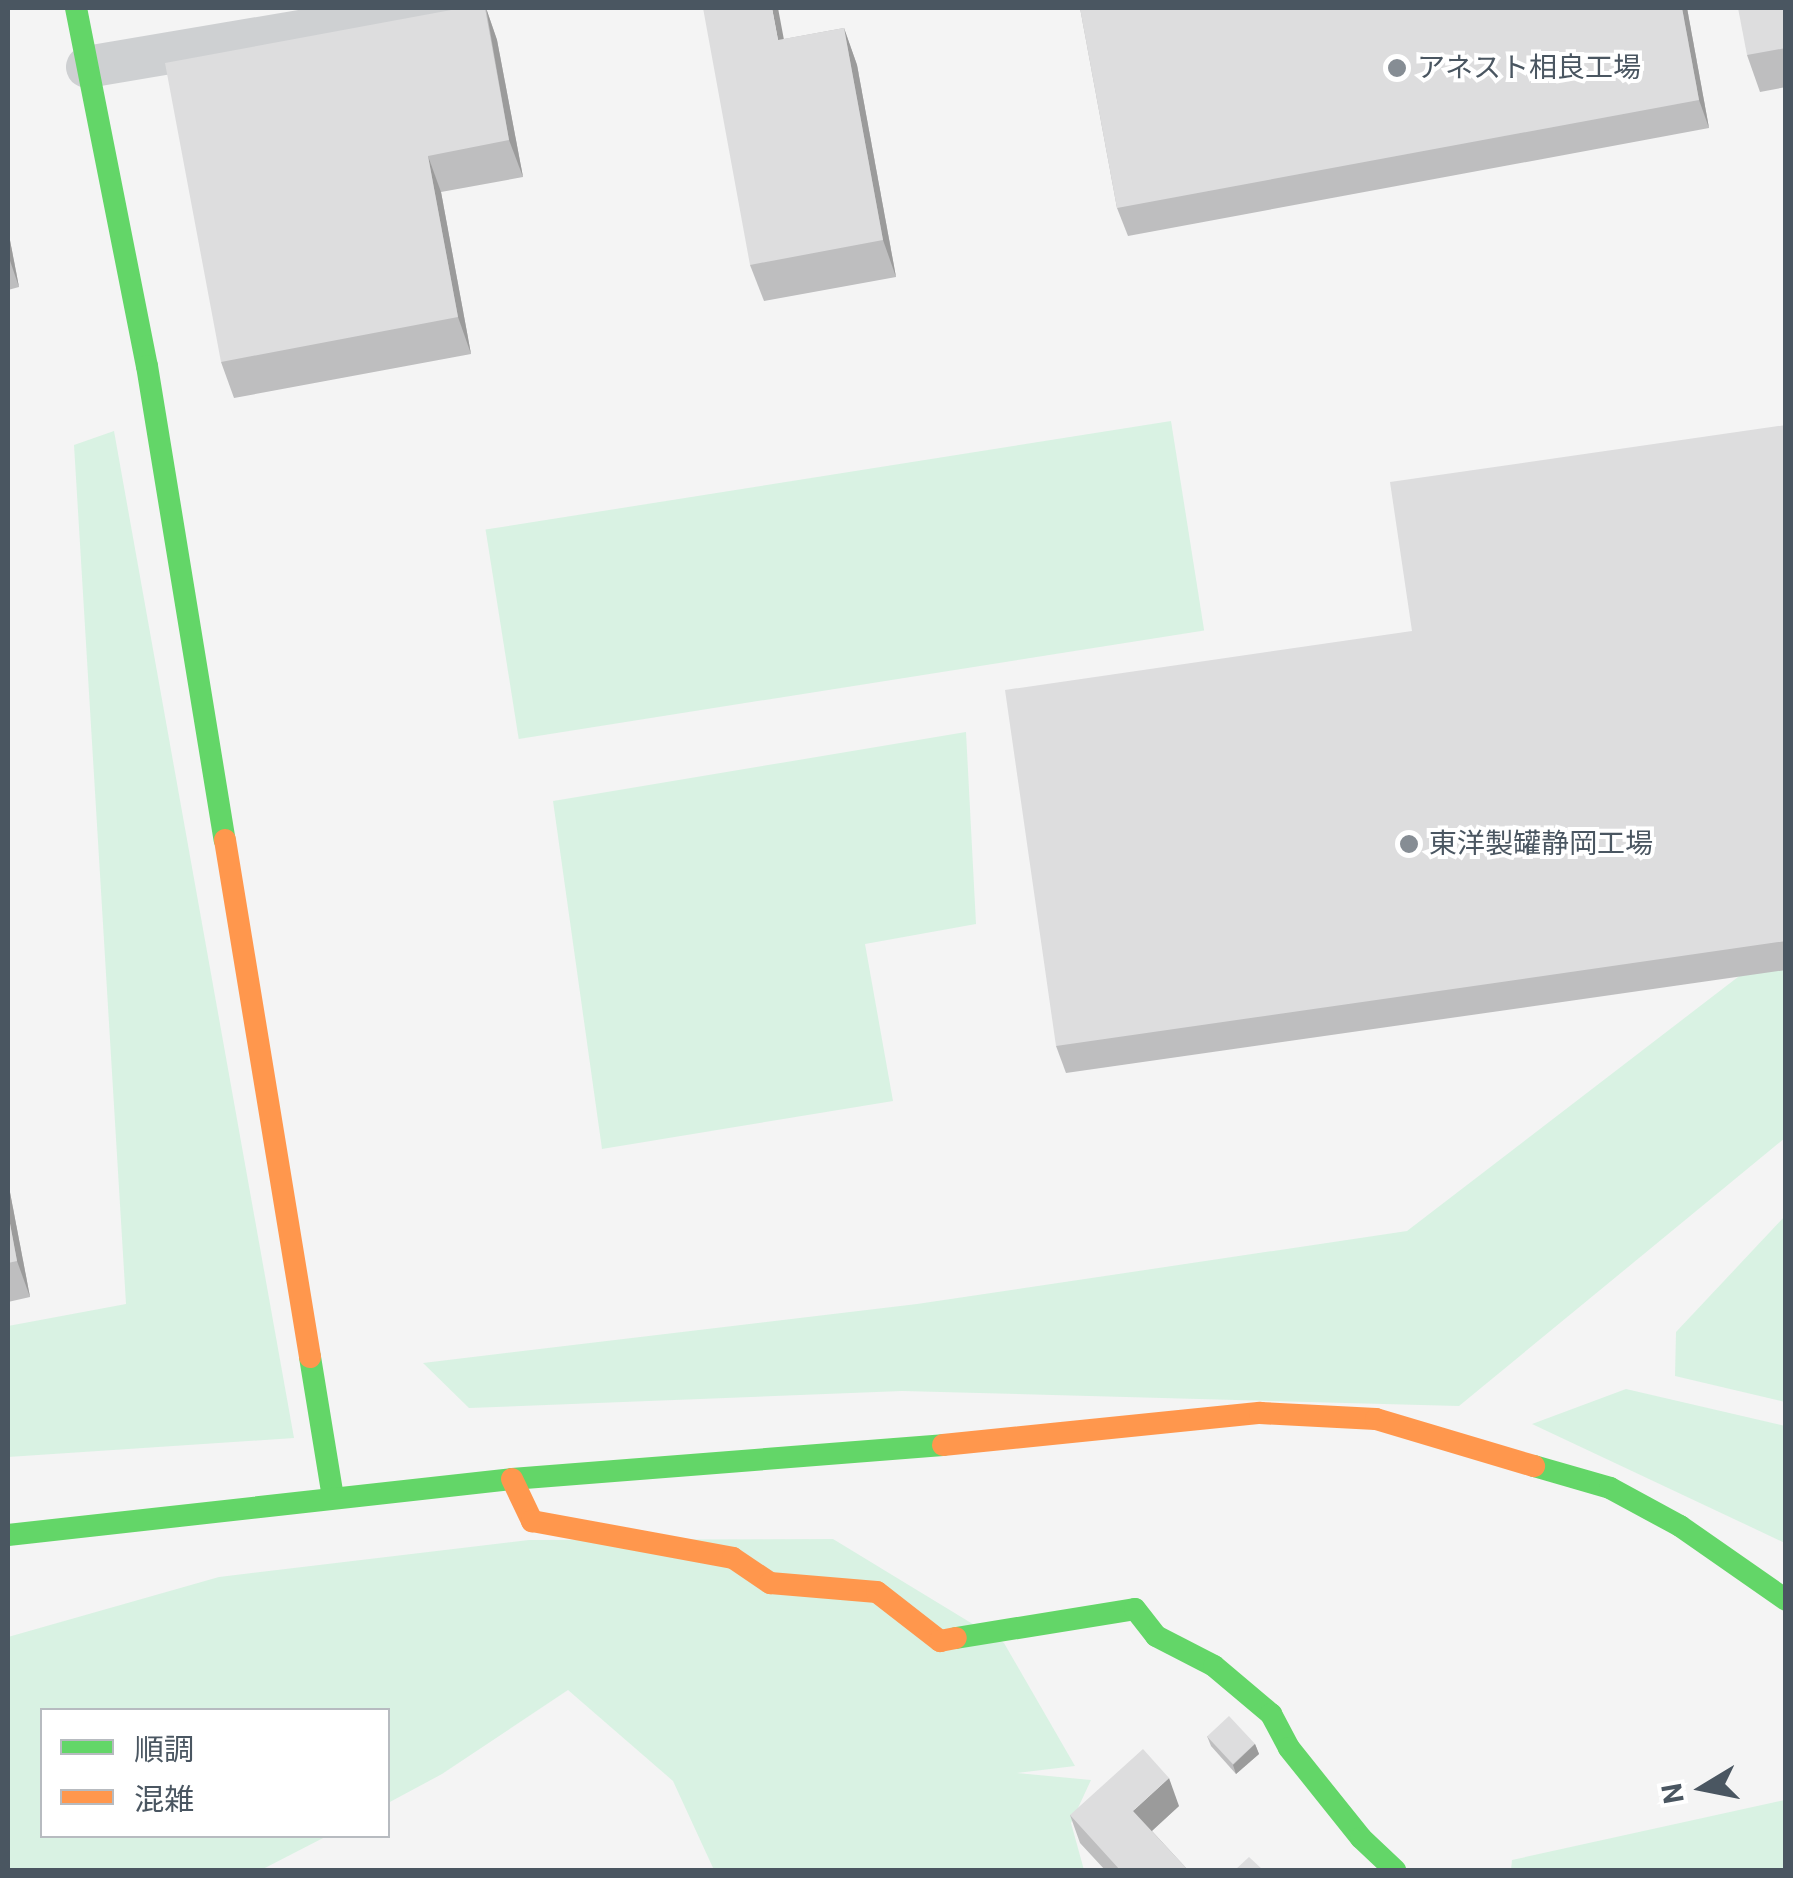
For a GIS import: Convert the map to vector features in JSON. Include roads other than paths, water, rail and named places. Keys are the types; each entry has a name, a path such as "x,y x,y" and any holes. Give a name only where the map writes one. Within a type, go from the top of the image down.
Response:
{"street":[{"path":"76,8 147,366 333,1497"},
{"path":"87,67 434,8"},
{"path":"8,1535 512,1479 1022,1440 1260,1413 1376,1419 1610,1488 1680,1526 1786,1600"},
{"path":"512,1479 532,1521 733,1558 770,1583 876,1592 940,1640 1135,1609 1156,1636 1214,1666 1271,1714 1313,1778 1360,1838 1395,1870"}],"place":[{"name":"アネスト相良工場","path":"1397,68"},
{"name":"東洋製罐静岡工場","path":"1409,844"}]}
